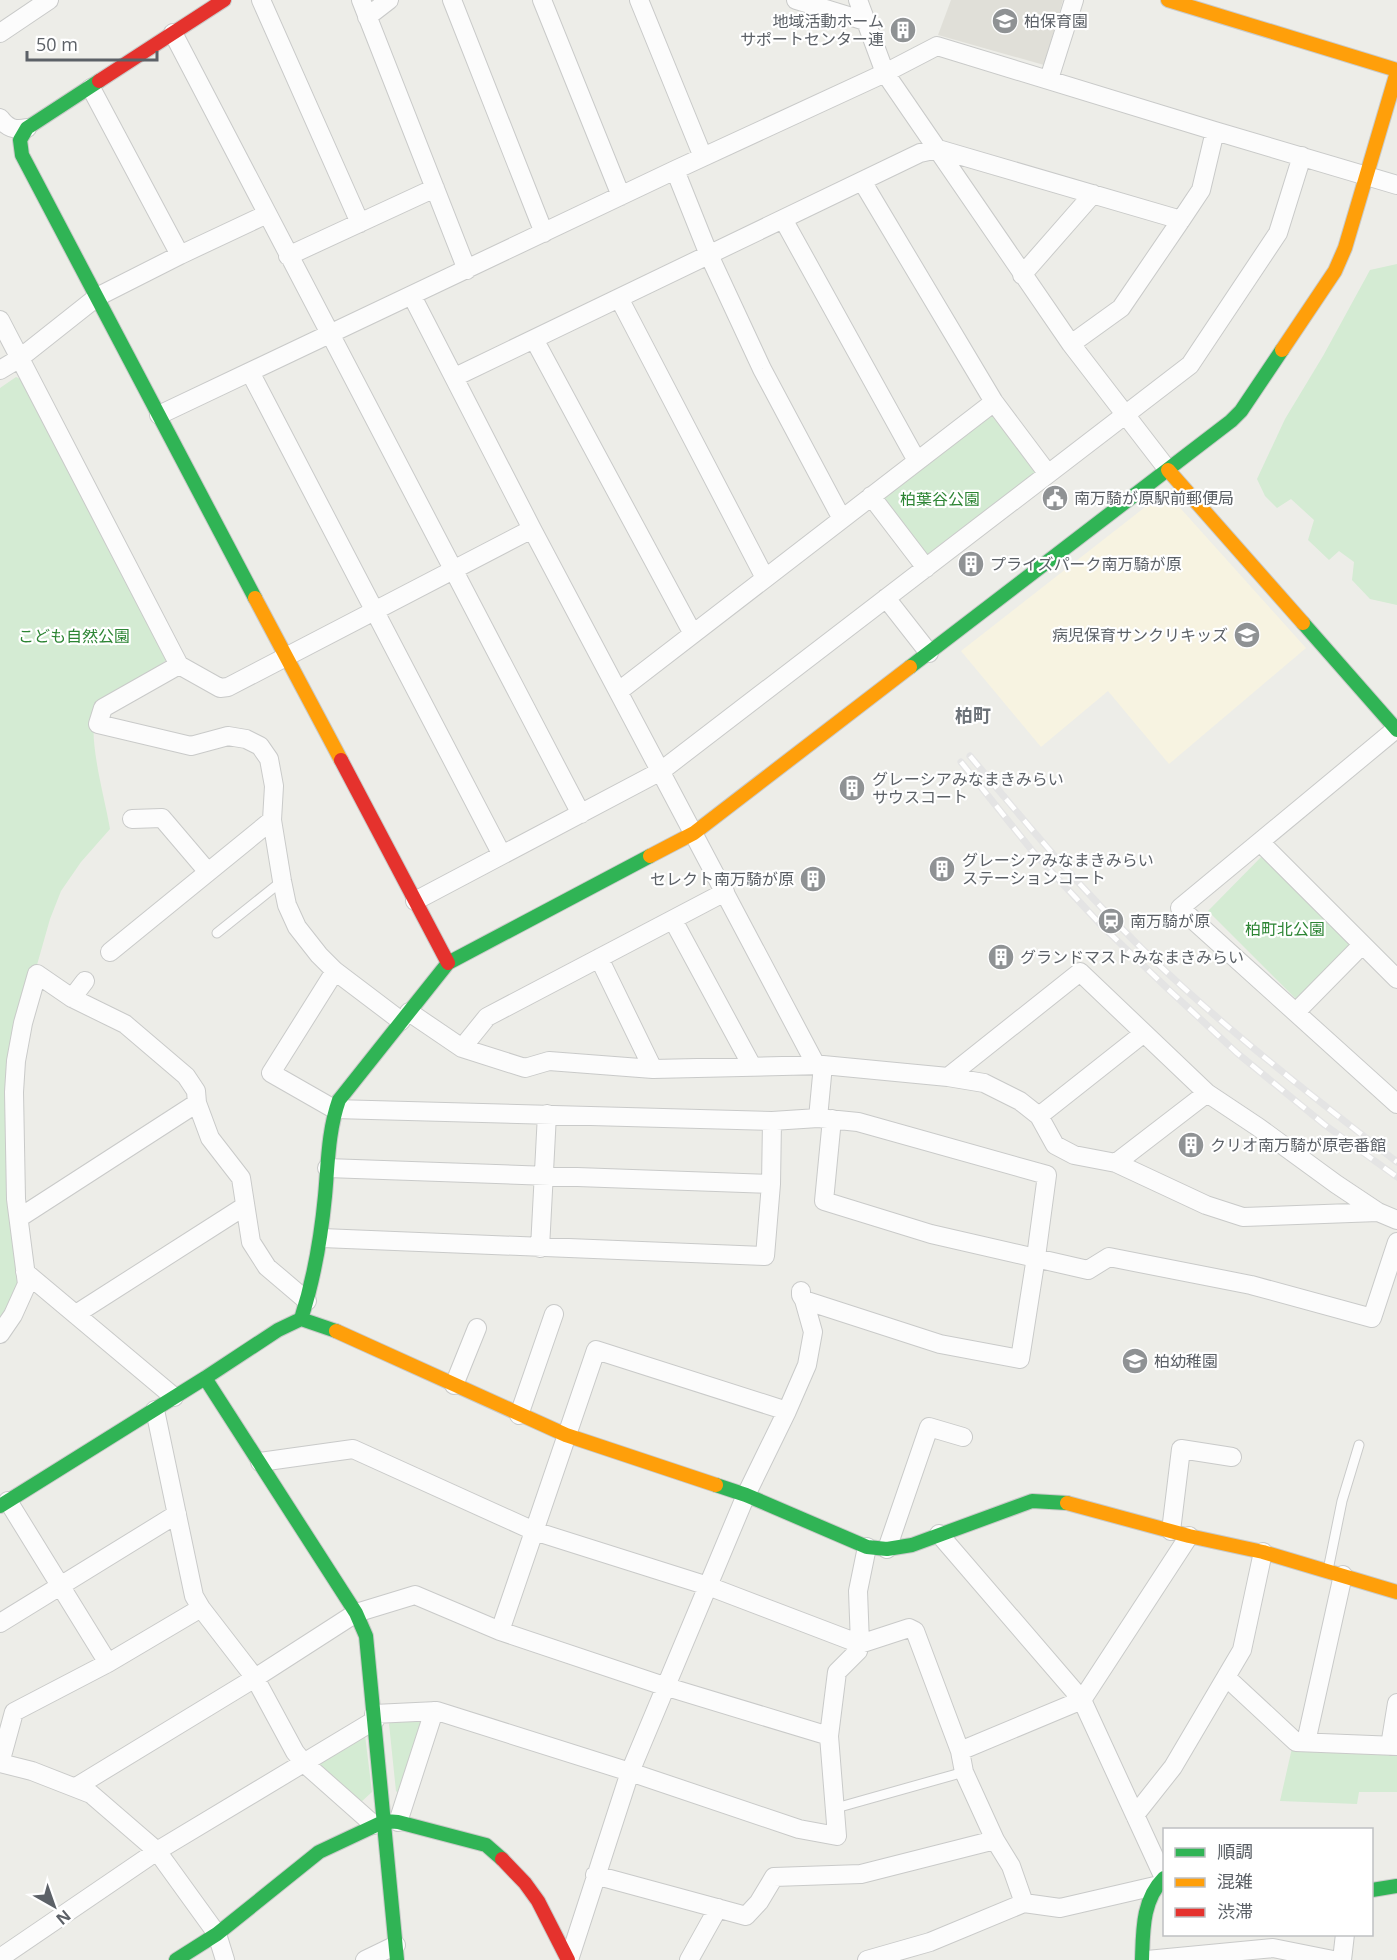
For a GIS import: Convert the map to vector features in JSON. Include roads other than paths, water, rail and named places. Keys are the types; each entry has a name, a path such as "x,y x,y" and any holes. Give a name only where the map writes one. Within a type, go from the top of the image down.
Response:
{"street":[{"path":"0,33 49,0"},
{"path":"224,0 27,129 20,136 19,144 22,155 448,963"},
{"path":"261,0 360,223"},
{"path":"389,0 364,8 467,270"},
{"path":"452,0 544,233"},
{"path":"542,0 621,196"},
{"path":"639,0 703,157"},
{"path":"796,0 865,21"},
{"path":"858,0 885,73 1071,344 1168,470 1397,730 1180,908 1296,1012 1394,1094"},
{"path":"1048,79 1074,0"},
{"path":"108,1663 4,1504 206,1378 278,1330 300,1319 308,1300 317,1264 334,1109 448,963 693,833 1231,421 1241,411 1335,271 1397,71 1168,0"},
{"path":"173,33 581,814"},
{"path":"159,415 885,73 937,46 1397,185"},
{"path":"91,88 180,255"},
{"path":"0,118 8,127 18,130 27,129"},
{"path":"1071,344 1121,308 1201,190 1215,131"},
{"path":"454,377 920,153 938,149 1180,220"},
{"path":"415,901 661,771 1190,365 1278,232 1302,156"},
{"path":"675,170 709,255 762,369 842,519"},
{"path":"862,181 994,402 1048,474"},
{"path":"288,256 435,188"},
{"path":"1022,274 1092,194"},
{"path":"0,370 97,297 267,214"},
{"path":"783,219 917,461"},
{"path":"412,296 532,529 819,1065 826,1119 822,1203 931,1234 1088,1270 1109,1257 1251,1285 1372,1318 1397,1242"},
{"path":"619,298 765,578"},
{"path":"0,320 179,664 220,688 228,687 532,529"},
{"path":"534,339 693,634"},
{"path":"250,372 502,855"},
{"path":"619,691 994,402"},
{"path":"871,496 926,568"},
{"path":"886,598 929,654"},
{"path":"179,664 102,708 98,724 190,746 228,736 246,739 260,746 269,759 274,786 272,820 282,881 287,905 297,927 335,972 405,1017 462,1048 525,1068 549,1061 653,1069 819,1065 948,1077 984,1083 1020,1101 1039,1116 1055,1145 1074,1155 1116,1163 1206,1205 1243,1217 1378,1212"},
{"path":"132,819 162,818 208,872"},
{"path":"111,952 272,820"},
{"path":"1260,842 1397,979"},
{"path":"462,1048 487,1017 725,892"},
{"path":"673,920 752,1066"},
{"path":"1296,1012 1362,945"},
{"path":"599,958 653,1069"},
{"path":"335,972 271,1073 334,1109 772,1121 826,1119 858,1122 1047,1175 1020,1359 940,1344 803,1295 813,1332 807,1365 746,1495 664,1686 630,1772 568,1960"},
{"path":"948,1077 1080,972 1208,1092 1336,1184 1378,1212 1397,1220"},
{"path":"0,1334 13,1315 27,1284 16,1199 14,1104 16,1061 23,1023 37,974 72,998 125,1024 186,1076 196,1091 196,1103 210,1138 241,1178 252,1242 267,1267 308,1300"},
{"path":"72,998 85,981"},
{"path":"1039,1116 1144,1033"},
{"path":"1116,1163 1208,1092"},
{"path":"19,1218 196,1103"},
{"path":"540,1248 547,1114"},
{"path":"321,1238 765,1256 771,1184 772,1121"},
{"path":"327,1168 771,1184"},
{"path":"75,1314 245,1206"},
{"path":"25,1272 174,1397"},
{"path":"519,1416 554,1314"},
{"path":"300,1319 332,1329 519,1416 566,1435 746,1495 867,1547 886,1549 912,1545 1032,1501 1067,1503 1189,1536 1263,1552 1397,1592"},
{"path":"454,1385 477,1328"},
{"path":"500,1631 596,1350 787,1411"},
{"path":"206,1378 356,1613 366,1636 397,1952 365,1960"},
{"path":"155,1410 194,1596 255,1677 295,1752 304,1763 386,1823 486,1845 496,1852 534,1896 568,1960"},
{"path":"886,1549 929,1427 963,1437"},
{"path":"260,1462 353,1449 534,1532 708,1586 860,1644 909,1628 915,1631 960,1750 964,1772 995,1840 1011,1866 1024,1903"},
{"path":"1171,1531 1181,1449 1232,1457"},
{"path":"0,1623 177,1514"},
{"path":"939,1534 1082,1700 1135,1815 1161,1881 1146,1916 1142,1960"},
{"path":"960,1750 1082,1700 1189,1536"},
{"path":"0,1958 157,1851 304,1763 375,1717 434,1711 630,1772 799,1829 837,1836 829,1736 837,1672 858,1651 860,1644 858,1591 867,1547"},
{"path":"1135,1815 1173,1767 1242,1650 1263,1552"},
{"path":"1306,1742 1336,1573"},
{"path":"76,1787 356,1613 415,1595 500,1631 664,1686 829,1736"},
{"path":"201,1608 108,1663 14,1712 0,1763 32,1771 91,1794 157,1851 217,1934 225,1960"},
{"path":"1226,1677 1296,1742 1393,1746 1397,1703"},
{"path":"176,1960 217,1934 319,1852 386,1823 434,1711"},
{"path":"595,1875 746,1916 759,1902 774,1877 861,1874 995,1840"},
{"path":"867,1960 930,1942 1024,1903 1060,1908 1161,1881"},
{"path":"1373,1890 1397,1886"},
{"path":"688,1960 718,1908"},
{"path":"1342,1960 1345,1936"},
{"path":"1147,1960 1272,1948 1333,1960"}],"lane":[{"path":"217,933 282,881"},
{"path":"1336,1573 1342,1501 1359,1444"},
{"path":"836,1808 964,1772"}],"railway":[{"path":"970,756 1085,889 1159,965 1246,1042 1397,1162"},
{"path":"961,762 1034,853 1101,925 1168,989 1237,1053 1325,1125 1397,1177"}],"place":[{"name":"柏保育園","path":"1005,21"},
{"name":"地域活動ホーム サポートセンター連","path":"903,30"},
{"name":"南万騎が原駅前郵便局","path":"1055,498"},
{"name":"プライズパーク南万騎が原","path":"971,564"},
{"name":"病児保育サンクリキッズ","path":"1247,635"},
{"name":"グレーシアみなまきみらい サウスコート","path":"852,788"},
{"name":"グレーシアみなまきみらい ステーションコート","path":"942,869"},
{"name":"セレクト南万騎が原","path":"813,879"},
{"name":"南万騎が原","path":"1111,921"},
{"name":"グランドマストみなまきみらい","path":"1001,957"},
{"name":"クリオ南万騎が原壱番館","path":"1191,1145"},
{"name":"柏幼稚園","path":"1135,1361"}],"district":[{"name":"柏町","path":"973,716"}],"park label":[{"name":"柏葉谷公園","path":"940,499"},
{"name":"こども自然公園","path":"74,636"},
{"name":"柏町北公園","path":"1285,929"}]}
